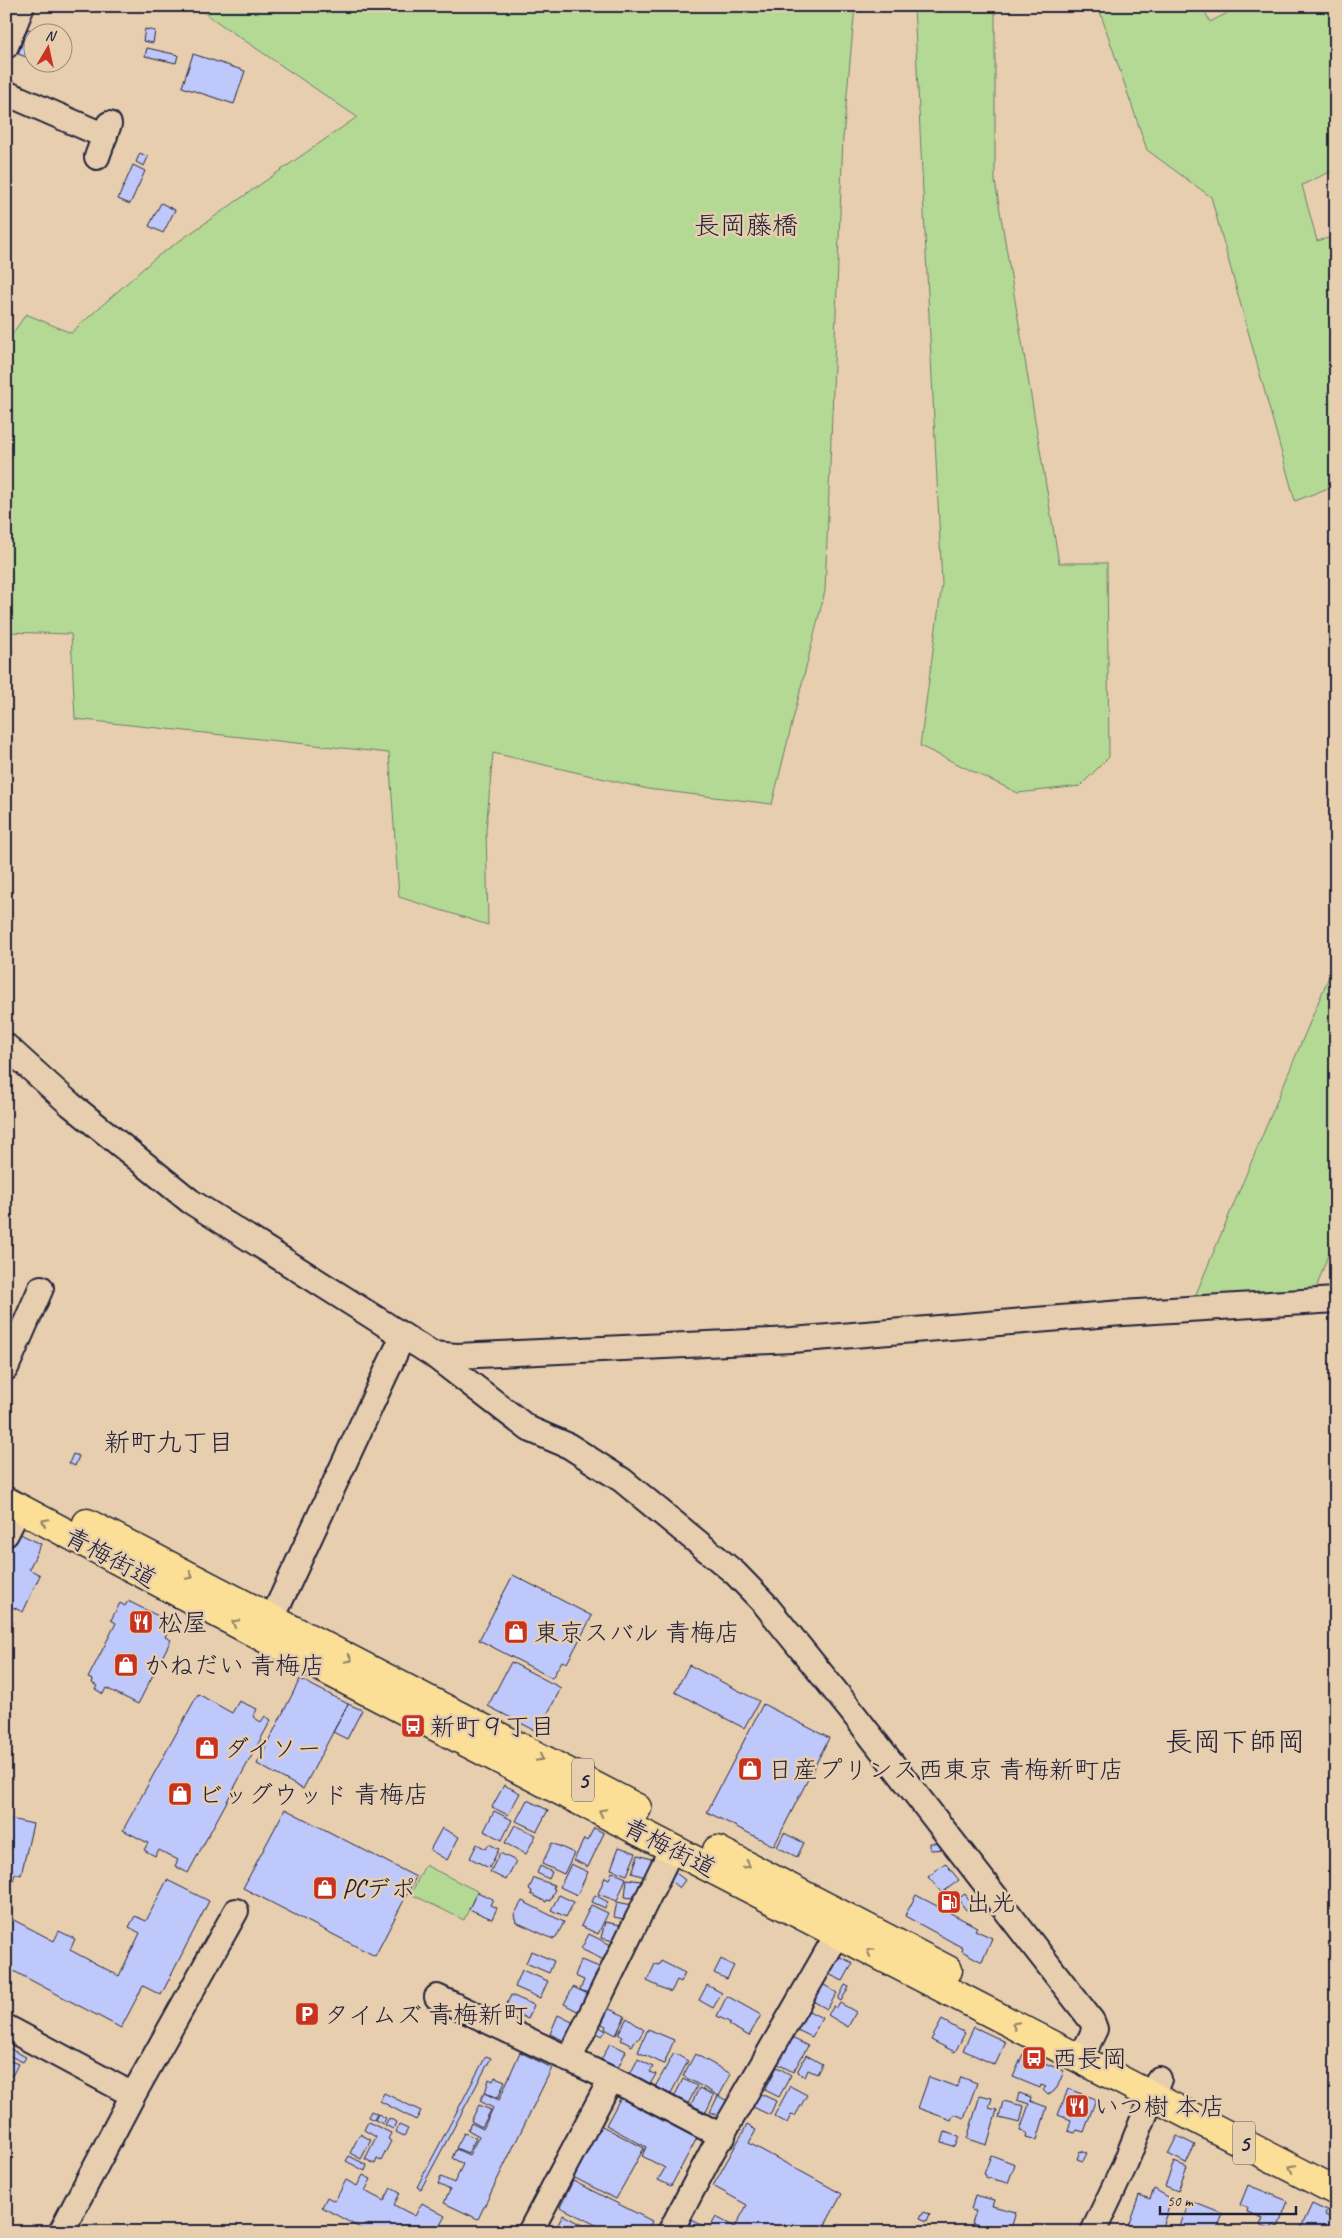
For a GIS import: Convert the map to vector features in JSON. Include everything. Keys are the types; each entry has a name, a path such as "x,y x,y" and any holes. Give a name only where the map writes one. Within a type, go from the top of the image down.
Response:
{"main road":[{"name":"青梅街道","path":"6,1482 268,1629 672,1848 837,1935 1085,2050"},
{"name":"青梅街道","path":"12,1504 268,1629 1085,2050 1155,2087 1336,2191"},
{"name":"青梅街道","path":"1155,2087 1336,2170"}],"street":[{"path":"6,46 22,6"},
{"path":"6,93 104,139"},
{"path":"6,1046 70,1104 190,1201 432,1354 529,1429 569,1446 622,1480 748,1585 931,1811 1092,2021 1095,2029 1085,2050"},
{"path":"6,1368 41,1288"},
{"path":"432,1354 457,1356 792,1340 1122,1313 1336,1300"},
{"path":"268,1629 403,1336"},
{"path":"6,1534 12,1504"},
{"path":"569,2060 672,1848"},
{"path":"61,2232 133,2096 236,1911"},
{"path":"670,2232 712,2152 723,2137 837,1935"},
{"path":"437,1997 610,2081 630,2088 723,2137"},
{"path":"6,2027 133,2096"},
{"path":"530,2232 610,2081"},
{"path":"1093,2232 1123,2170 1155,2087"}],"green space":[{"path":"194,6 855,6 843,138 825,591 772,804 648,789 493,753 486,830 488,925 399,897 389,753 75,719 71,634 6,632 6,343 26,314 71,333 155,258 357,117"},
{"path":"914,6 995,6 995,181 1059,563 1107,563 1109,757 1080,786 1018,793 920,746 942,584"},
{"path":"1098,6 1202,6 1210,22 1241,6 1336,6 1336,169 1302,185 1317,241 1336,236 1336,485 1295,501 1211,197 1147,150"},
{"path":"1336,965 1336,1232 1312,1300 1191,1306 1333,967"},
{"path":"425,1865 477,1891 464,1920 411,1894"}],"building":[{"path":"145,29 155,31 153,43 143,41"},
{"path":"22,44 22,55 18,54"},
{"path":"147,48 178,55 176,63 145,56"},
{"path":"193,54 245,71 234,104 182,87"},
{"path":"140,153 148,157 144,166 136,162"},
{"path":"133,165 145,171 130,204 118,199"},
{"path":"161,203 175,210 163,233 149,226"},
{"path":"73,1454 79,1456 75,1466 69,1463"},
{"path":"16,1532 41,1544 29,1569 40,1575 23,1612 6,1604 6,1553"},
{"path":"513,1575 592,1616 567,1663 562,1661 552,1678 479,1640"},
{"path":"128,1601 172,1623 165,1637 171,1640 138,1704 106,1688 103,1694 95,1689 97,1686 92,1683 93,1680 88,1678 116,1623 111,1620 120,1603 125,1606"},
{"path":"6,1619 13,1622 6,1635"},
{"path":"511,1662 561,1688 538,1732 488,1706"},
{"path":"689,1665 759,1701 744,1728 675,1692"},
{"path":"300,1679 348,1704 303,1789 257,1764"},
{"path":"198,1694 232,1713 239,1701 257,1709 253,1717 261,1722 265,1716 271,1720 188,1873 175,1866 178,1860 159,1850 155,1856 144,1850 148,1843 123,1830"},
{"path":"348,1704 362,1710 347,1739 333,1732"},
{"path":"763,1704 829,1738 774,1846 707,1812"},
{"path":"504,1785 520,1793 508,1815 492,1807"},
{"path":"527,1800 548,1810 537,1831 516,1821"},
{"path":"285,1809 416,1877 375,1956 243,1888"},
{"path":"494,1811 512,1820 502,1840 484,1831"},
{"path":"6,1818 33,1824 21,1875 15,1873 12,1886 6,1885"},
{"path":"515,1825 536,1835 526,1854 505,1843"},
{"path":"442,1828 459,1837 447,1860 430,1850"},
{"path":"594,1828 604,1833 588,1867 574,1860 584,1839 587,1841"},
{"path":"784,1833 804,1843 797,1857 777,1847"},
{"path":"552,1843 574,1853 564,1874 542,1864"},
{"path":"930,1843 943,1843 949,1849 930,1850"},
{"path":"477,1844 486,1849 489,1844 499,1849 489,1868 470,1858"},
{"path":"619,1847 636,1853 627,1875 611,1869"},
{"path":"500,1853 516,1861 506,1880 490,1872"},
{"path":"638,1855 654,1860 648,1878 632,1873"},
{"path":"945,1863 959,1880 942,1893 928,1877"},
{"path":"571,1864 588,1872 577,1895 560,1887"},
{"path":"540,1866 552,1872 549,1879 537,1873"},
{"path":"672,1870 685,1880 679,1888 666,1877"},
{"path":"612,1872 626,1878 617,1901 598,1894 605,1877 609,1879"},
{"path":"534,1878 554,1885 553,1888 555,1889 550,1901 547,1900 546,1902 531,1894 532,1891 529,1889"},
{"path":"627,1879 641,1881 638,1899 625,1897"},
{"path":"167,1880 209,1901 161,1995 143,1986 121,2028 6,1967 6,1916 54,1941 59,1931 75,1939 70,1950 119,1976 140,1933 129,1927 135,1916 146,1921"},
{"path":"477,1892 493,1899 490,1905 497,1908 492,1919 469,1909"},
{"path":"965,1894 973,1905 966,1910 958,1899"},
{"path":"559,1895 574,1902 566,1917 551,1910"},
{"path":"595,1895 608,1902 605,1908 592,1902"},
{"path":"916,1895 977,1927 975,1930 992,1938 982,1962 962,1951 963,1948 905,1916"},
{"path":"522,1901 564,1922 556,1938 553,1939 516,1922 514,1915"},
{"path":"617,1902 632,1905 629,1920 614,1917"},
{"path":"591,1905 608,1913 598,1934 581,1926"},
{"path":"605,1922 621,1925 618,1942 601,1938"},
{"path":"589,1934 613,1946 606,1961 581,1949"},
{"path":"531,1951 554,1961 549,1973 526,1963"},
{"path":"838,1956 853,1963 843,1981 824,1972"},
{"path":"721,1959 734,1966 727,1979 714,1973"},
{"path":"581,1960 602,1968 591,1994 580,1990 584,1980 575,1976"},
{"path":"661,1961 685,1973 681,1982 677,1980 671,1992 647,1981 655,1964 659,1965"},
{"path":"522,1970 548,1981 540,1998 515,1987"},
{"path":"821,1983 837,1993 827,2009 811,2000"},
{"path":"707,1985 722,1993 713,2008 699,2000"},
{"path":"845,1985 849,1987 841,2001 838,1999"},
{"path":"573,1987 590,1995 581,2013 564,2004"},
{"path":"511,1995 534,2005 528,2019 505,2008"},
{"path":"727,1996 761,2015 749,2036 717,2016"},
{"path":"840,2003 856,2012 848,2027 828,2015 834,2006 837,2008"},
{"path":"607,2008 625,2016 616,2035 605,2029 606,2026 598,2022"},
{"path":"805,2009 822,2018 812,2037 795,2029"},
{"path":"558,2015 576,2024 567,2042 550,2034"},
{"path":"627,2018 644,2030 632,2046 621,2040 623,2037 618,2034"},
{"path":"942,2020 965,2033 955,2052 931,2040"},
{"path":"598,2026 606,2031 602,2036 594,2031"},
{"path":"974,2027 1006,2042 995,2065 963,2050"},
{"path":"648,2029 674,2040 664,2064 638,2052"},
{"path":"792,2038 808,2046 793,2072 778,2064"},
{"path":"610,2043 626,2051 618,2068 601,2060"},
{"path":"6,2047 26,2057 23,2062 6,2054"},
{"path":"520,2052 552,2068 478,2219 444,2203 450,2190 438,2184 441,2177 454,2183 463,2164 452,2158 456,2149 469,2155 479,2136 468,2130 471,2123 483,2129 493,2108 480,2101 484,2093 499,2100"},
{"path":"674,2053 688,2061 670,2095 655,2087"},
{"path":"695,2054 731,2074 719,2096 683,2076"},
{"path":"1023,2054 1064,2071 1057,2088 1048,2095 1043,2090 1046,2087 1041,2085 1040,2088 1013,2077"},
{"path":"806,2055 822,2064 817,2074 808,2070 805,2077 797,2072"},
{"path":"486,2056 491,2058 421,2189 417,2187"},
{"path":"6,2059 18,2064 12,2076 6,2073"},
{"path":"638,2059 653,2067 650,2072 656,2074 649,2086 629,2076"},
{"path":"777,2067 791,2075 779,2097 765,2090"},
{"path":"495,2077 505,2081 498,2098 485,2093 489,2079 493,2081"},
{"path":"929,2077 957,2087 961,2077 977,2083 964,2118 954,2114 951,2120 918,2108"},
{"path":"683,2079 697,2086 688,2104 674,2097"},
{"path":"790,2086 807,2095 795,2116 791,2115 787,2123 774,2116"},
{"path":"699,2088 714,2095 706,2112 691,2105"},
{"path":"1068,2089 1096,2099 1084,2132 1077,2130 1075,2133 1068,2131 1071,2120 1058,2115"},
{"path":"384,2093 421,2111 416,2120 380,2101"},
{"path":"759,2093 776,2101 770,2115 753,2107"},
{"path":"1019,2093 1031,2097 1030,2101 1047,2107 1037,2140 1026,2137 1027,2133 1020,2131 1029,2104 1017,2100"},
{"path":"980,2095 992,2098 989,2108 997,2110 987,2145 967,2139"},
{"path":"718,2096 732,2103 724,2119 710,2112"},
{"path":"621,2097 697,2138 671,2186 658,2180 665,2168 642,2156 646,2147 606,2125"},
{"path":"1003,2101 1024,2106 1020,2123 999,2118"},
{"path":"479,2105 491,2110 482,2127 471,2121"},
{"path":"371,2111 377,2114 374,2120 368,2117"},
{"path":"378,2114 386,2118 383,2124 375,2120"},
{"path":"389,2118 396,2122 393,2129 385,2125"},
{"path":"368,2122 391,2133 388,2139 391,2141 381,2161 377,2159 375,2164 365,2159 376,2137 364,2130"},
{"path":"399,2125 408,2129 404,2136 396,2132"},
{"path":"600,2125 644,2148 616,2199 573,2177"},
{"path":"747,2125 756,2130 749,2143 842,2194 821,2232 685,2232 692,2220 709,2229 716,2217 735,2227 747,2205 713,2186"},
{"path":"945,2132 959,2137 955,2147 942,2142"},
{"path":"464,2133 476,2138 468,2153 456,2148"},
{"path":"360,2134 371,2140 361,2159 350,2153"},
{"path":"1177,2136 1195,2145 1186,2163 1168,2154"},
{"path":"1080,2151 1087,2153 1083,2161 1077,2159"},
{"path":"991,2155 1015,2164 1008,2183 985,2177 986,2175 984,2174"},
{"path":"349,2156 367,2165 365,2171 346,2161"},
{"path":"1174,2162 1187,2167 1178,2191 1165,2186"},
{"path":"363,2175 371,2179 365,2191 384,2201 391,2188 400,2193 394,2205 415,2216 422,2203 445,2216 439,2227 447,2232 367,2232 322,2207 327,2197 335,2201 346,2180 357,2186"},
{"path":"573,2181 652,2221 647,2232 610,2232 560,2207"},
{"path":"1248,2185 1288,2201 1278,2227 1273,2225 1271,2230 1260,2225 1263,2218 1247,2212 1248,2208 1240,2205"},
{"path":"1154,2189 1172,2199 1160,2232 1141,2232 1128,2226 1139,2195 1150,2199"},
{"path":"975,2195 994,2200 992,2206 1016,2212 1010,2232 988,2232 989,2228 972,2223 976,2211 971,2210"},
{"path":"1190,2201 1223,2214 1216,2232 1188,2232 1179,2228"},
{"path":"1312,2204 1327,2211 1325,2215 1336,2220 1336,2232 1299,2232"},
{"path":"923,2212 930,2214 927,2221 920,2218"},
{"path":"563,2215 595,2232 554,2232"}],"place":[{"name":"松屋","path":"141,1622"},
{"name":"東京スバル 青梅店","path":"516,1632"},
{"name":"かねだい 青梅店","path":"126,1665"},
{"name":"新町９丁目","path":"413,1726"},
{"name":"ダイソー","path":"207,1748"},
{"name":"日産プリンス西東京 青梅新町店","path":"750,1769"},
{"name":"ビッグウッド 青梅店","path":"180,1794"},
{"name":"PCデポ","path":"325,1888"},
{"name":"出光","path":"949,1902"},
{"name":"タイムズ 青梅新町","path":"307,2014"},
{"name":"西長岡","path":"1034,2058"},
{"name":"いつ樹 本店","path":"1077,2106"}],"district":[{"name":"長岡藤橋","path":"746,225"},
{"name":"新町九丁目","path":"169,1442"},
{"name":"長岡下師岡","path":"1235,1741"}]}
